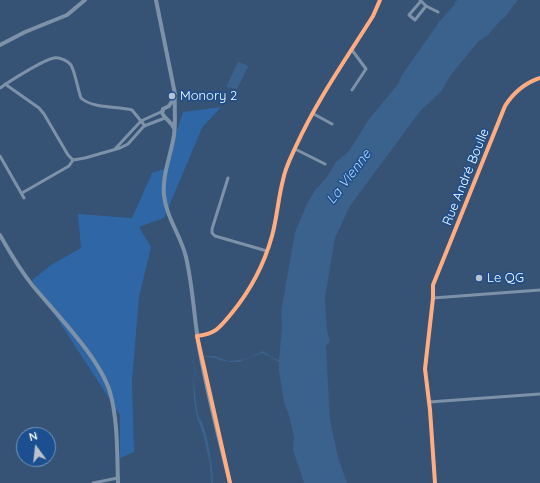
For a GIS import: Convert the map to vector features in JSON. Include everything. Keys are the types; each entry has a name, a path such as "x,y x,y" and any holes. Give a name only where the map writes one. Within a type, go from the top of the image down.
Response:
{"street":[{"path":"0,45 25,32 67,14 85,0"},
{"path":"156,0 174,87 174,109 176,112 174,116 174,130 165,178 164,197 186,257 198,336 230,483"},
{"path":"198,336 214,333 238,306 253,282 267,252 275,224 283,178 295,149 312,113 373,16 380,0"},
{"path":"426,6 415,20 410,15 420,0 426,6 438,12"},
{"path":"352,50 366,69 352,90"},
{"path":"0,88 44,62 54,58 59,58 71,65 82,98 85,102 92,105 132,110 145,126"},
{"name":"Rue André Boulle","path":"435,483 425,369 433,298 433,285 502,113 509,100 518,90 540,78"},
{"path":"5,84 39,108 68,155 73,160"},
{"path":"22,193 69,166 73,160 110,152 115,149 141,121 163,111 169,106 174,97"},
{"path":"169,106 174,109"},
{"path":"163,111 163,115 172,124 174,130"},
{"path":"312,113 332,124"},
{"path":"115,149 128,144 145,126 174,116"},
{"path":"295,149 326,164"},
{"path":"0,156 24,198"},
{"path":"228,178 212,233 215,236 267,252"},
{"path":"0,234 16,264 76,337 96,364 110,392 114,410 118,483"},
{"path":"433,298 540,290"},
{"path":"429,402 540,394"},
{"path":"93,483 118,478"}],"shaded area":[{"path":"221,107 202,128 164,218 139,227 151,247 139,297 132,381 134,452 120,458 120,415 32,280 51,265 81,248 78,214 132,218 152,173 164,169 183,112"}],"water":[{"name":"La Vienne","path":"458,0 518,0 488,35 479,41 450,76 441,92 421,110 350,206 335,238 325,298 327,330 330,341 326,346 330,420 338,457 347,483 304,483 293,450 294,437 288,412 284,403 279,362 262,353 239,362 230,362 204,356 215,356 228,361 246,359 263,351 279,360 282,327 281,312 295,232 308,202 315,190 327,177 336,162 349,151 369,119 398,84 402,75 439,22 455,4 454,2"},
{"path":"238,62 247,65 248,67 237,89 226,87"},
{"path":"193,377 198,412 210,452 213,483 211,483 210,464 203,434 197,418 194,400"}],"cycle path":[{"path":"230,483 197,336 209,334 217,329 238,305 256,277 269,247 284,176 290,158 313,112 373,16 380,0"},
{"path":"435,483 430,410 425,369 433,298 433,285 505,106 512,96 520,89 540,78"}],"place":[{"name":"Monory 2","path":"172,96"},
{"name":"Le QG","path":"479,278"}]}
